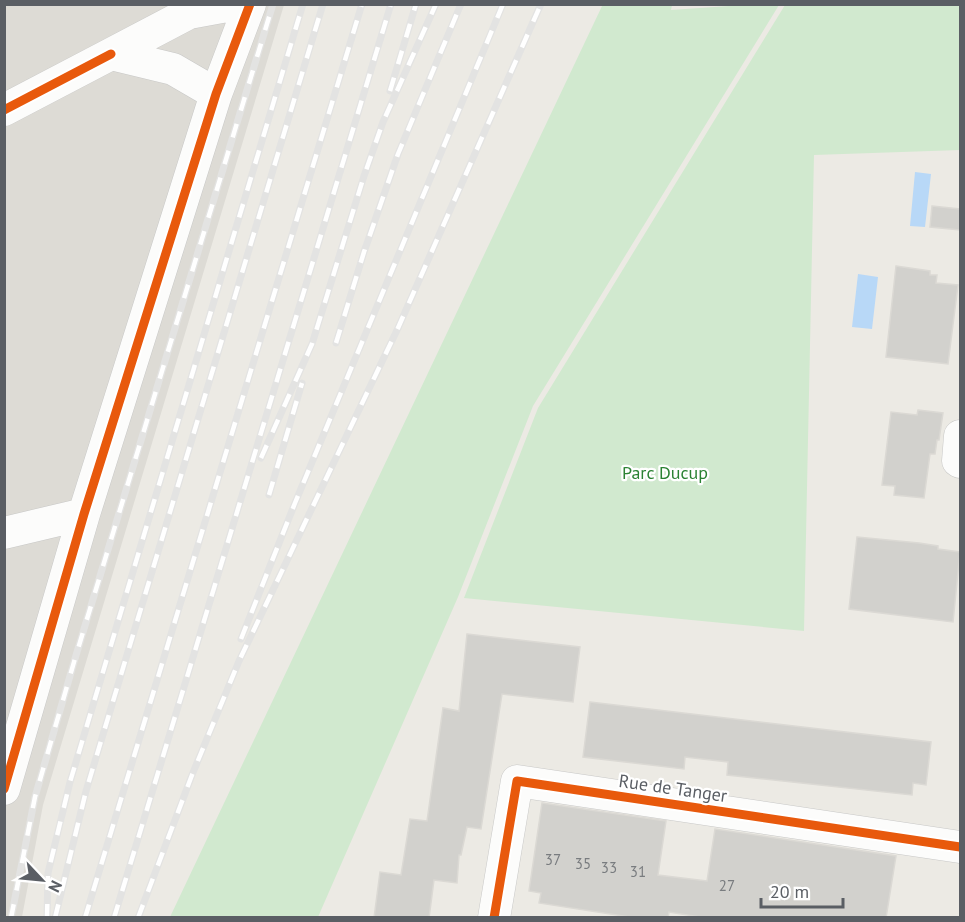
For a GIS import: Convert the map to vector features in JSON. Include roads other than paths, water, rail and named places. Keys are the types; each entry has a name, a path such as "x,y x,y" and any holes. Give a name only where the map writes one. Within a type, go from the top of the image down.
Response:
{"street":[{"path":"4,110 189,13 238,4"},
{"path":"4,789 84,514 216,94 250,4"},
{"path":"111,54 173,69 216,94"},
{"path":"960,436 957,461 960,462"},
{"path":"4,533 84,514"},
{"name":"Rue de Tanger","path":"494,918 517,781 960,847"}],"water":[{"path":"915,172 931,174 925,227 910,226"},
{"path":"858,274 878,277 872,329 852,327"}],"railway":[{"path":"11,918 35,797 273,4"},
{"path":"47,918 48,873 70,782 303,4"},
{"path":"55,918 86,791 323,4"},
{"path":"85,918 362,4"},
{"path":"114,918 391,4"},
{"path":"390,91 416,4"},
{"path":"261,458 312,344 383,122 436,4"},
{"path":"336,343 398,154 461,4"},
{"path":"241,639 295,503 503,4"},
{"path":"138,918 192,775 239,661 398,328 541,4"},
{"path":"269,495 302,383"}],"park label":[{"name":"Parc Ducup","path":"665,472"}]}
